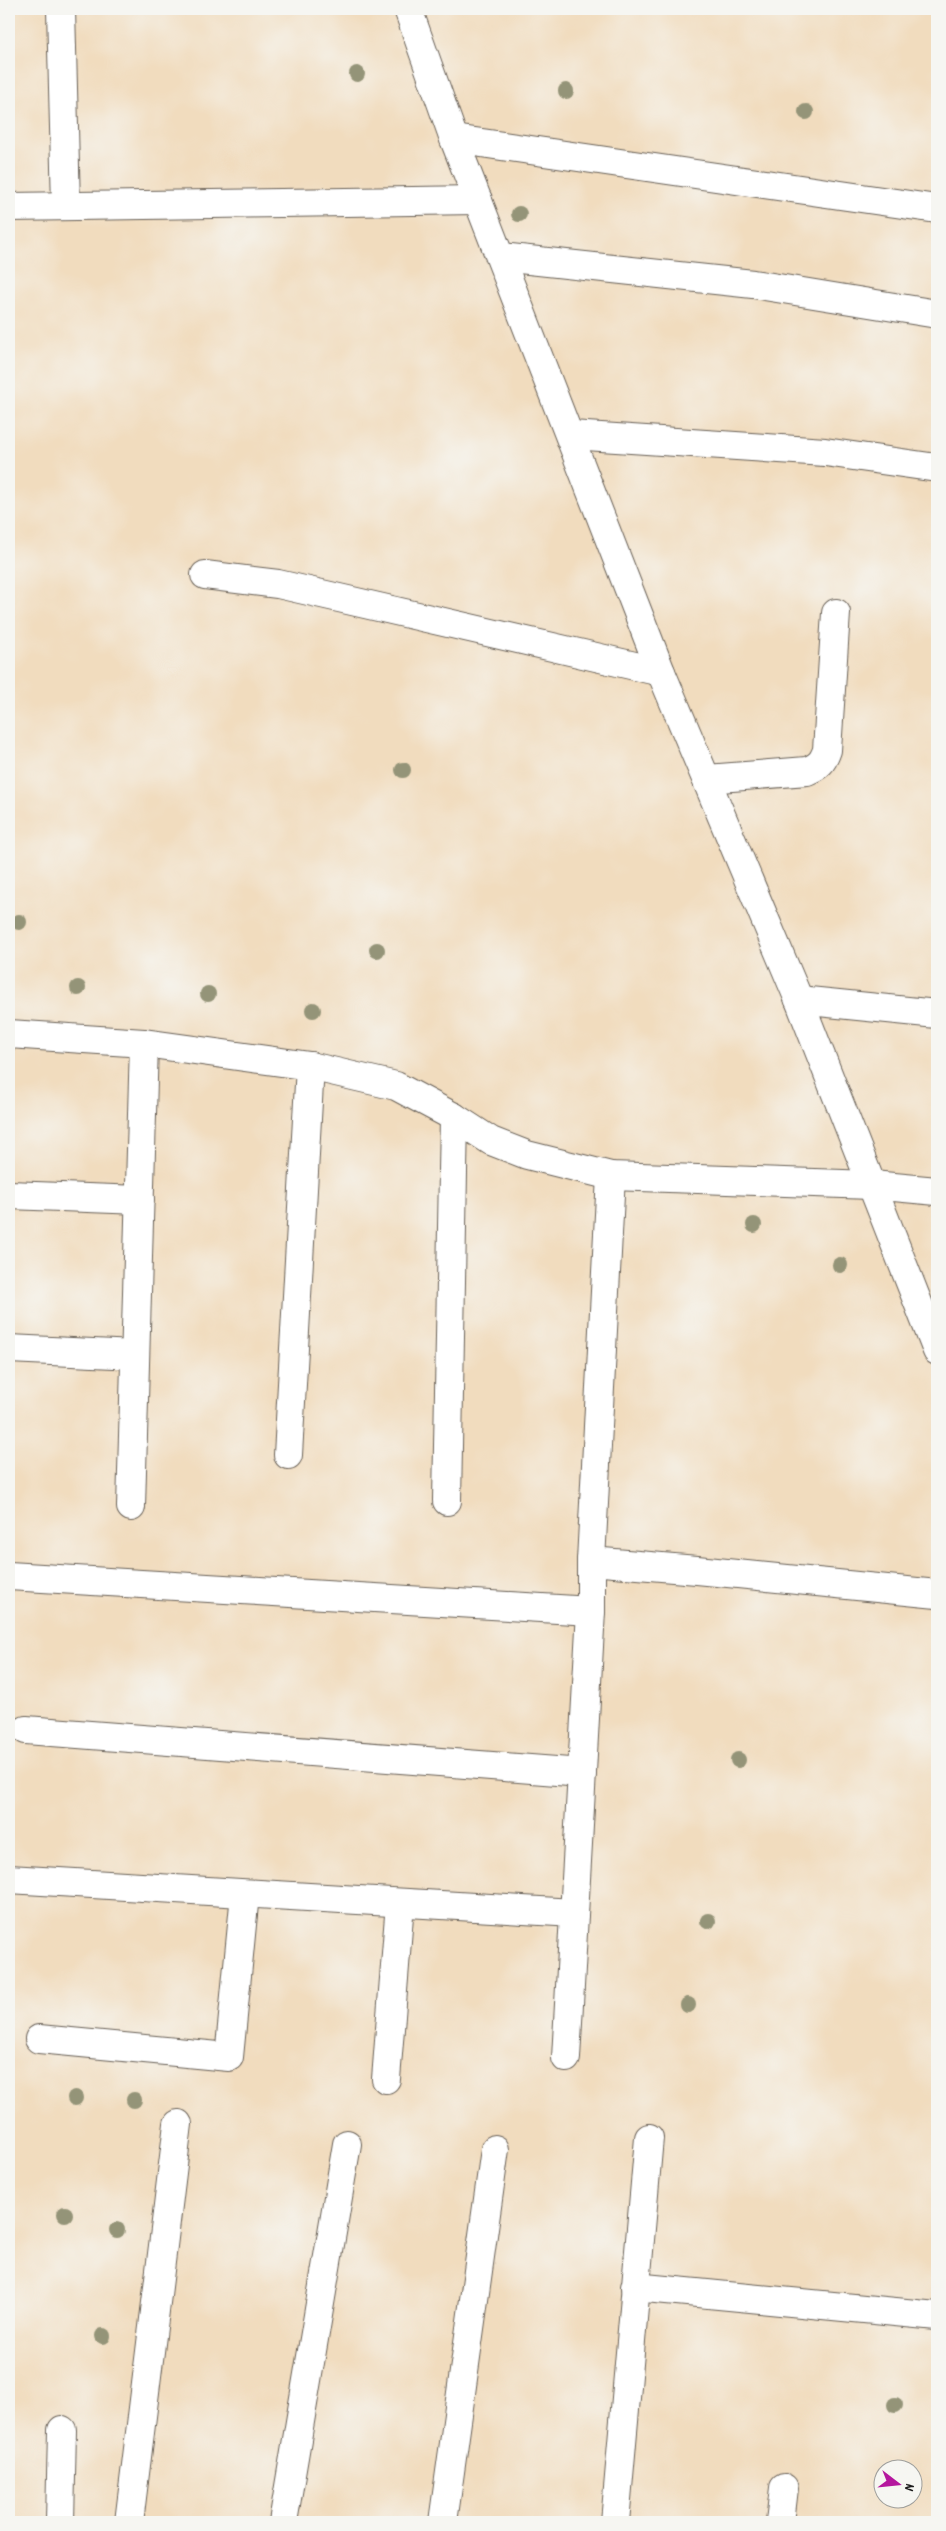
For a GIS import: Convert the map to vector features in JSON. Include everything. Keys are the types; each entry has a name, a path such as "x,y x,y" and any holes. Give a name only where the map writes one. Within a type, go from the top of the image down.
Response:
{"street":[{"path":"61,9 66,206"},
{"path":"408,9 454,139 662,672 799,1000 872,1185 932,1324 937,1351"},
{"path":"454,139 937,209"},
{"path":"9,206 478,200"},
{"path":"501,257 753,284 937,314"},
{"path":"571,436 825,452 937,468"},
{"path":"205,575 278,584 662,672"},
{"path":"707,779 807,771 818,766 824,760 827,750 836,612"},
{"path":"799,1000 937,1014"},
{"path":"9,1034 144,1043 310,1066 396,1086 454,1117 491,1141 527,1155 611,1176 872,1185 937,1191"},
{"path":"131,1507 144,1043"},
{"path":"288,1455 310,1066"},
{"path":"447,1501 454,1117"},
{"path":"566,2058 591,1611 591,1562 611,1176"},
{"path":"9,1194 140,1200"},
{"path":"9,1349 135,1355"},
{"path":"591,1562 697,1570 937,1594"},
{"path":"9,1576 591,1611"},
{"path":"26,1730 582,1773"},
{"path":"9,1879 574,1913"},
{"path":"39,2039 229,2057 245,1894"},
{"path":"386,2078 400,1903"},
{"path":"129,2522 178,2124"},
{"path":"615,2522 649,2138"},
{"path":"283,2522 347,2144"},
{"path":"443,2522 495,2149"},
{"path":"635,2287 937,2316"},
{"path":"60,2522 62,2430"},
{"path":"780,2522 784,2488"}]}
